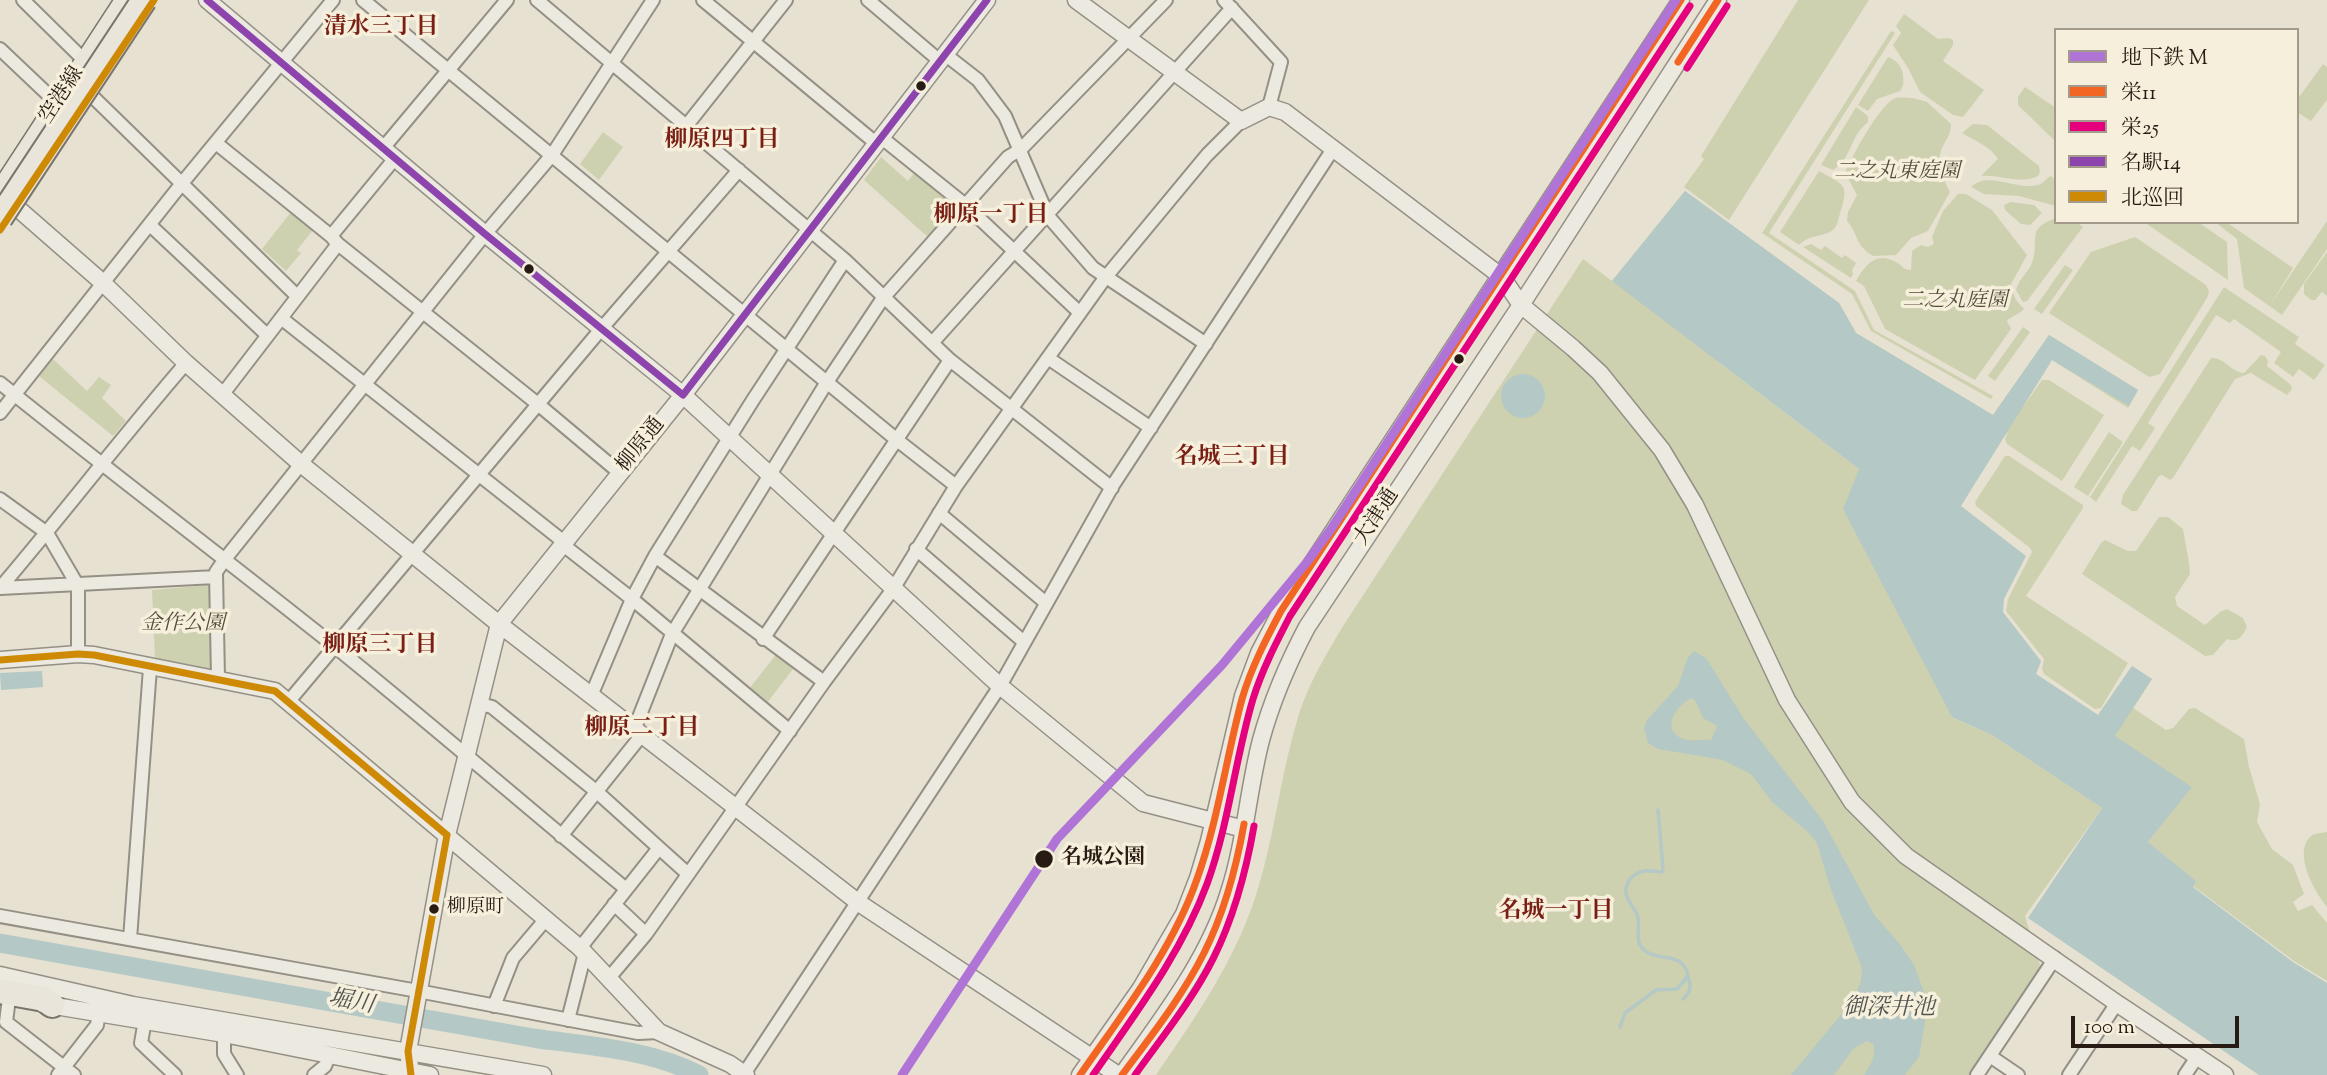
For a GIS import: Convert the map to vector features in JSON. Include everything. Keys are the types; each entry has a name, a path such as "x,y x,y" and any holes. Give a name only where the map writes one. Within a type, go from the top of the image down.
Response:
{"highway":[{"name":"空港線","path":"0,230 3,199 58,104 126,0"},
{"path":"3,199 132,0"},
{"path":"3,199 144,0"},
{"name":"空港線","path":"3,199 90,94 154,0"},
{"path":"3,995 44,999 52,1005"}],"street":[{"path":"23,0 86,62"},
{"path":"207,0 485,234 683,395 1000,686 1143,803 1244,829"},
{"path":"0,413 102,282 333,0"},
{"path":"363,0 956,486"},
{"path":"222,395 297,296 390,152 449,71 507,0"},
{"path":"218,678 216,572 485,234 552,155 653,0"},
{"path":"703,0 964,204 1080,313"},
{"path":"687,125 786,0"},
{"path":"868,0 943,58 978,80 1005,116 1048,216 1093,268 1206,344"},
{"name":"柳原通","path":"412,1073 408,1051 411,1028 447,835 499,624 683,395 987,0"},
{"path":"1076,0 1241,121"},
{"path":"561,836 597,792 637,733 672,634 697,590 883,298 1008,157 1021,149 1166,0"},
{"name":"大津通","path":"1080,1075 1141,988 1184,914 1198,878 1243,696 1259,653 1281,611 1681,0"},
{"name":"大津通","path":"1120,1075 1171,1006 1202,956 1230,891 1261,741 1286,668 1307,627 1521,305 1718,0"},
{"path":"545,3 845,260 950,360 1112,488"},
{"path":"932,343 1174,73 1228,4 1281,62 1269,107"},
{"path":"0,49 58,104"},
{"path":"90,94 297,296"},
{"path":"609,978 646,934 893,589 956,486 1105,278 1207,155 1241,121 1269,107 1285,112 1502,277 1521,305 1600,373 1662,450 1695,505 1787,700 1852,802 1906,856 2225,1075"},
{"path":"216,143 620,473"},
{"path":"0,660 94,655 275,691 546,919 609,978 659,1032 730,1064 745,1074 1000,686 1112,488 1333,149"},
{"path":"289,701 602,328 739,170"},
{"path":"3,199 102,282 186,363 301,464 637,733 859,902 1120,1075"},
{"path":"150,225 267,335"},
{"path":"591,696 632,599 656,556 845,260"},
{"path":"281,318 480,474 790,731"},
{"path":"1048,358 1151,428"},
{"path":"764,639 950,360"},
{"path":"0,588 186,363"},
{"path":"0,383 335,647 626,889"},
{"path":"0,499 47,533 78,586 78,654"},
{"path":"939,513 1046,603"},
{"path":"916,549 1024,642"},
{"path":"656,556 697,590 824,682"},
{"path":"0,588 216,578"},
{"path":"130,939 150,668"},
{"path":"480,704 492,707 597,792 688,874"},
{"path":"568,1020 582,951 614,904 659,848"},
{"path":"614,904 646,934"},
{"path":"0,916 417,996 494,1006 638,1033 659,1032"},
{"path":"494,1006 513,958 546,919"},
{"path":"1977,1075 2055,958"},
{"path":"0,975 133,1005 543,1075"},
{"path":"3,995 6,1022 65,1072 97,1025 99,1013"},
{"path":"2069,1075 2117,1003"},
{"path":"52,1005 224,1034 430,1075"},
{"path":"145,1020 141,1042 175,1075"},
{"path":"224,1034 224,1054 237,1075"},
{"path":"314,1075 325,1066 330,1054"},
{"path":"1990,1056 2018,1075"},
{"path":"2185,1075 2197,1057"}],"green space":[{"path":"1798,0 1869,0 1729,220 1684,187 1704,159 1701,156"},
{"path":"1904,14 1938,39 1953,40 1953,45 1943,61 1984,90 1963,117 1953,115 1920,92 1893,45 1901,33 1896,26"},
{"path":"1891,31 1895,33 1769,233 1855,291 1874,330 1993,396 1991,399 1871,331 1852,294 1762,233"},
{"path":"1888,57 1901,68 1903,86 1900,91 1877,99 1868,111 1858,105"},
{"path":"2323,64 2327,67 2327,100 2311,121 2299,113 2299,97"},
{"path":"2025,87 2054,107 2054,140 2018,105 2018,97"},
{"name":"二之丸東庭園","path":"1896,98 1913,98 1927,102 1951,124 1940,158 1943,176 1950,192 1928,231 1911,238 1896,255 1873,256 1859,243 1847,221 1848,212 1857,195 1845,173 1867,131 1882,110"},
{"path":"1856,107 1868,116 1868,122 1857,134 1841,164 1833,170 1821,165"},
{"path":"1973,124 1987,125 2039,166 2038,176 2024,180 1981,176 1998,159 1987,147 1962,133"},
{"path":"603,132 623,147 599,180 580,164"},
{"path":"881,157 908,181 914,173 957,204 929,238 864,180"},
{"path":"1819,171 1843,186 1843,203 1832,231 1807,239 1799,245 1780,232"},
{"path":"2051,176 2054,178 2054,205 2019,196 1984,194 1971,187 1986,180 2030,186"},
{"path":"1685,191 1839,303 1856,333 1993,415 2049,335 2138,390 2128,408 2052,360 2023,407 2042,380 2049,380 2104,415 2062,481 2007,444 2005,439 2008,432 2004,437 1717,361 1859,469 1952,717 1992,735 2102,808 2025,916 2041,968 1971,1075 1156,1075 1212,990 1246,922 1262,875 1300,711 1314,678 1343,626 1583,259 1612,281"},
{"name":"二之丸庭園","path":"1958,194 1966,194 1992,210 2027,255 2010,286 2016,300 2024,309 2007,321 2011,329 1975,380 1885,329 1864,286 1856,281 1867,265 1877,259 1889,259 1911,270 1912,251 1921,245 1928,247 1934,244 1932,237 1943,211"},
{"path":"2011,202 2034,205 2042,213 2030,225 2021,224 2005,210 2004,205"},
{"path":"291,212 314,229 297,250 301,253 286,271 262,249"},
{"path":"2054,219 2054,224 2079,224 2083,227 2027,301 2023,302 2016,290 2033,260 2037,230"},
{"path":"2327,221 2327,249 2282,315 2244,288 2237,239 2218,224 2229,224 2293,268 2270,305"},
{"path":"2147,224 2201,224 2227,242 2228,280"},
{"path":"2135,237 2206,285 2209,291 2160,374 2149,377 2049,313 2091,252"},
{"path":"1811,244 1821,250 1825,246 1842,258 1845,255 1856,263 1851,278 1803,247"},
{"path":"2327,252 2327,296 2322,292 2315,300 2311,300 2304,294 2304,284"},
{"path":"2065,265 2073,270 2042,314 2034,309"},
{"path":"2224,287 2299,337 2295,344 2325,365 2314,380 2299,369 2293,377 2274,363 2281,352 2234,319 2230,323 2216,315 2148,423 2155,428 2140,451 2132,446 2096,502 2090,497"},
{"path":"2023,327 2030,332 1995,381 1988,376"},
{"path":"2261,355 2268,361 2267,366 2291,385 2292,389 2287,395 2251,373 2235,379 2173,478 2170,480 2162,475 2158,477 2137,511 2121,504 2123,495 2211,358 2244,373"},
{"path":"53,359 87,391 99,377 111,385 102,398 126,421 113,436 39,376"},
{"path":"2109,432 2123,442 2088,496 2074,487"},
{"path":"2005,456 2009,456 2083,505 2026,596 2128,663 2101,708 2095,709 2044,674 2044,659 2006,611 2008,599 2032,552 1976,506 1975,502"},
{"path":"2159,517 2168,517 2183,529 2190,574 2175,597 2177,606 2205,625 2227,609 2243,618 2247,627 2239,638 2227,639 2213,655 2205,656 2082,574 2105,540 2128,551 2136,551"},
{"name":"金作公園","path":"210,585 214,672 155,659 152,590"},
{"path":"778,652 796,665 767,703 749,689"},
{"path":"2041,661 2036,674 2098,715 2132,666 2152,679 2133,708 2166,730 2173,728 2189,709 2195,708 2244,739 2260,804 2257,822 2272,849 2293,865 2304,894 2293,902 2298,911 2312,905 2327,923 2327,981 2294,961 2193,886 2195,881 2148,842 2191,787 2114,736 2105,722 2031,678"},
{"path":"2327,832 2327,907 2307,872 2304,852 2311,836"}],"water":[{"path":"1685,191 1839,303 1856,333 1993,415 2049,335 2138,390 2129,406 2052,360 1961,506 2026,556 2004,599 2003,612 2041,661 2036,674 2098,715 2132,666 2152,679 2115,736 2192,787 2148,842 2196,881 2193,887 2293,962 2327,983 2327,1075 2259,1075 2028,918 2102,808 1992,735 1952,717 1843,509 1859,469 1612,281"},
{"path":"1523,374 1532,375 1539,380 1544,387 1544,405 1539,412 1532,417 1523,418 1514,417 1507,412 1502,405 1501,396 1502,387 1507,380 1514,375"},
{"name":"御深井池","path":"1694,651 1706,658 1744,719 1823,821 1875,916 1914,965 1924,992 1925,1022 1919,1057 1905,1075 1864,1075 1874,1053 1873,1044 1867,1041 1854,1048 1834,1075 1791,1075 1854,999 1861,981 1862,968 1830,887 1817,843 1808,832 1772,802 1751,774 1723,760 1658,749 1648,743 1644,728 1647,720 1678,686 1688,657","holes":["1692,698 1703,718 1717,726 1711,740 1683,739 1672,727 1677,710"]},
{"path":"42,671 43,687 1,690 0,673"}],"waterway":[{"path":"1620,1027 1625,1013 1656,990 1677,989 1688,976 1681,963 1650,954 1641,947 1637,915 1626,894 1627,885 1636,874 1647,871 1662,872 1658,810"},
{"name":"堀川","path":"0,943 533,1038 618,1050 660,1059 699,1075"},
{"path":"1683,999 1690,988 1688,976"}],"metro line":[{"name":"M","path":"902,1075 1057,839 1222,665 1331,529 1676,0"}],"transit line":[{"name":"北巡回","path":"0,230 154,0"},
{"name":"名駅14","path":"207,0 485,234 683,395"},
{"name":"名駅14","path":"683,395 987,0"},
{"name":"栄11","path":"1080,1075 1145,981 1187,906 1211,835 1246,687 1281,611 1681,0"},
{"name":"栄11","path":"1678,62 1718,0"},
{"name":"栄25","path":"1093,1075 1171,959 1196,910 1215,861 1253,699 1290,616 1690,6"},
{"name":"栄25","path":"1687,68 1727,6"},
{"name":"北巡回","path":"0,660 94,655 275,691 447,835"},
{"name":"栄11","path":"1122,1075 1176,1001 1204,953 1228,890 1244,824"},
{"name":"栄25","path":"1135,1075 1186,1004 1213,959 1238,894 1254,826"},
{"name":"北巡回","path":"411,1075 408,1051 447,835"}],"place":[{"name":"名城公園","path":"1044,859"},
{"name":"柳原町","path":"434,909"}],"district":[{"name":"清水三丁目","path":"381,29"},
{"name":"柳原四丁目","path":"722,142"},
{"name":"柳原一丁目","path":"991,217"},
{"name":"名城三丁目","path":"1232,459"},
{"name":"柳原三丁目","path":"380,647"},
{"name":"柳原二丁目","path":"642,730"},
{"name":"名城一丁目","path":"1556,913"}]}
